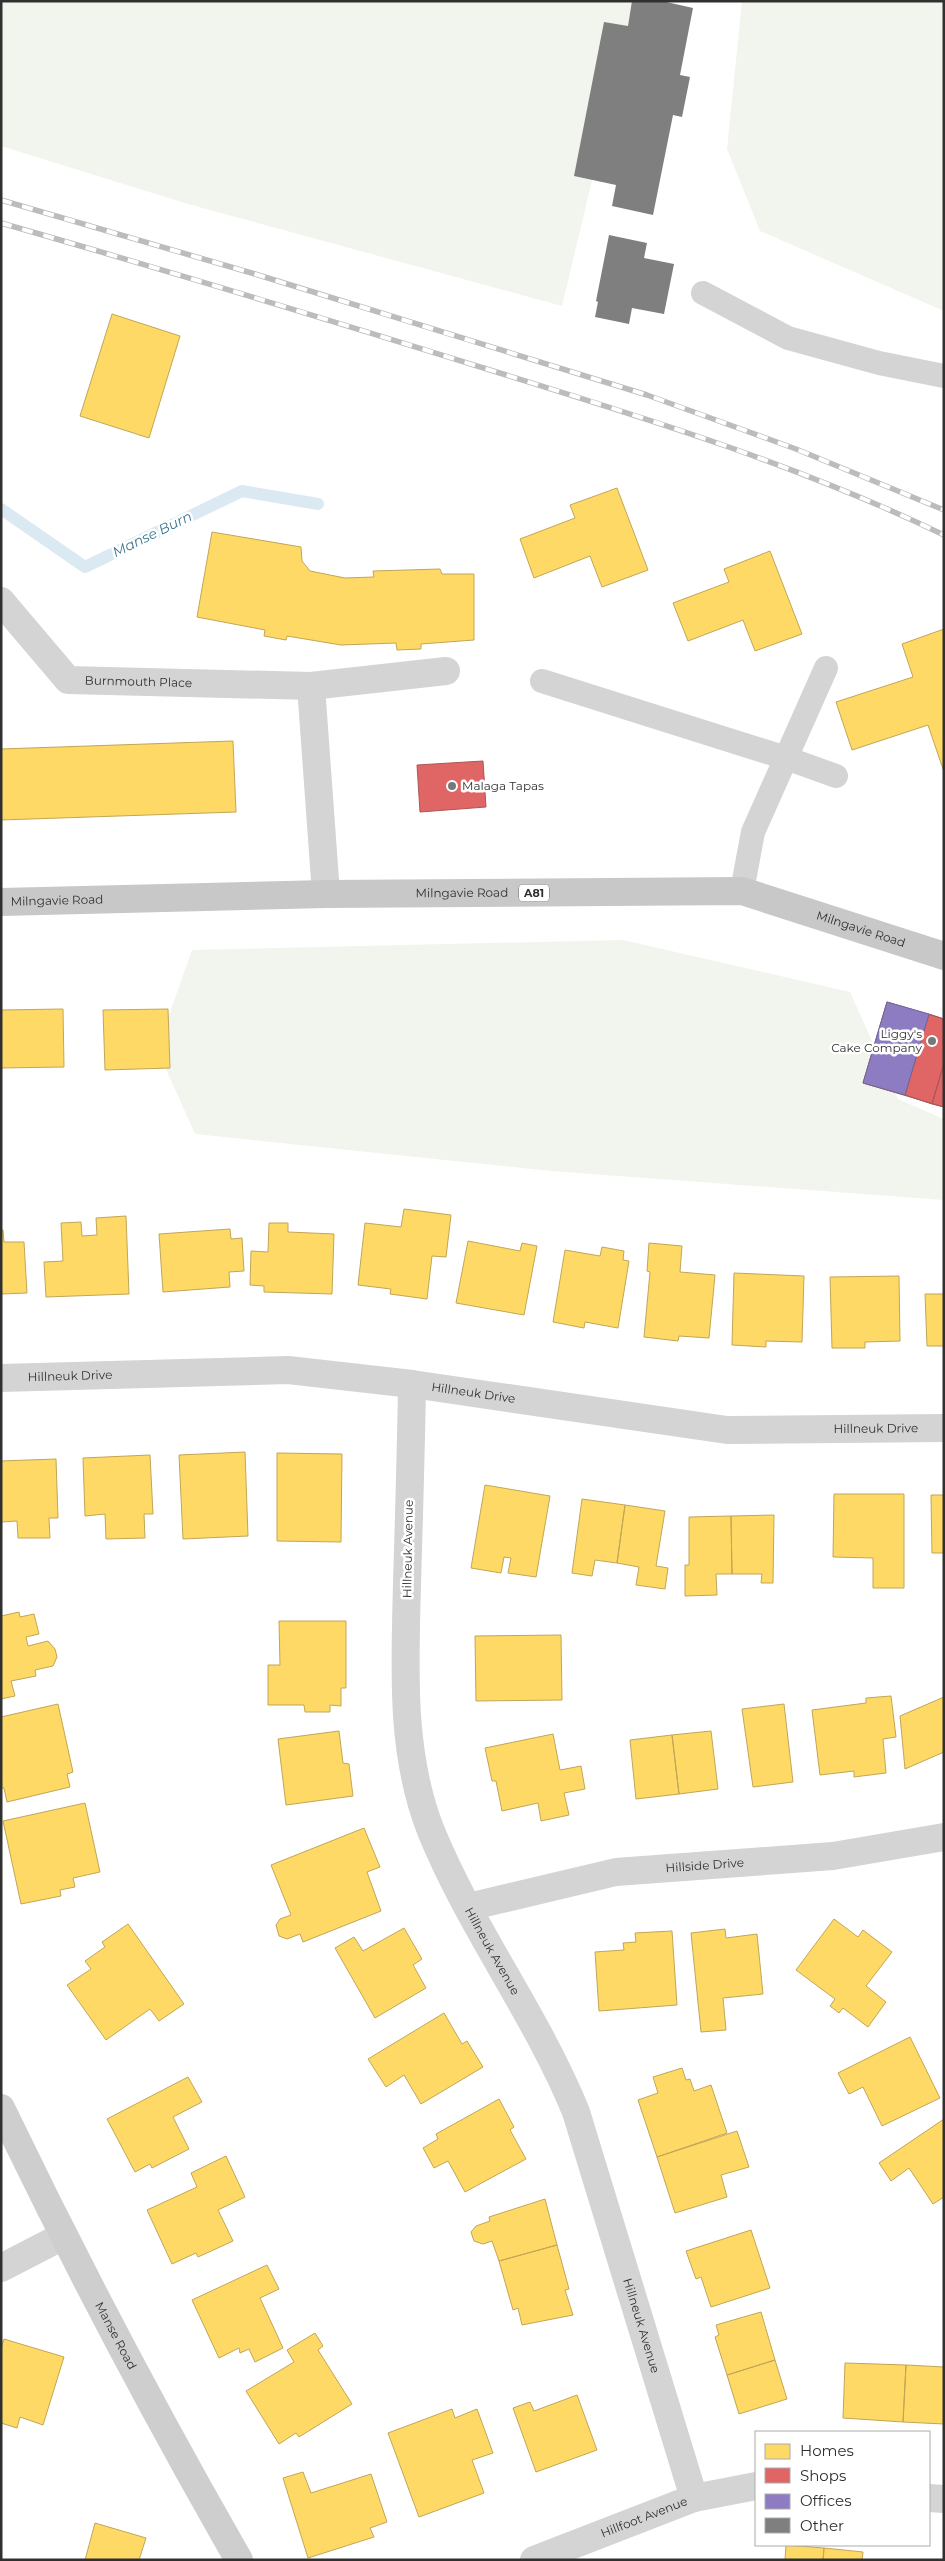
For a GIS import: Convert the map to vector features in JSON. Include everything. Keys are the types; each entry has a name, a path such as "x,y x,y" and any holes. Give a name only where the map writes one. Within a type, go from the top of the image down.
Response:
{"main road":[{"name":"Milngavie Road","path":"1,902 326,894 742,892 944,956"}],"street":[{"name":"Burnmouth Place","path":"1,601 68,680 311,686 446,671"},
{"path":"311,686 326,894"},
{"name":"Hillneuk Drive","path":"1,1378 288,1370 412,1384 727,1430 944,1428"},
{"name":"Hillneuk Avenue","path":"412,1384 405,1658 407,1726 414,1773 431,1831 468,1907 559,2071 576,2112 694,2498"},
{"name":"Hillside Drive","path":"468,1907 616,1872 833,1856 944,1837"},
{"name":"Manse Road","path":"1,2108 63,2236 163,2428 239,2560"},
{"path":"1,2268 63,2236"},
{"name":"Hillfoot Avenue","path":"534,2560 694,2498 755,2486"},
{"path":"930,2498 944,2499"}],"lane":[{"path":"703,293 788,338 879,363 944,376"},
{"path":"742,892 752,832 826,668"},
{"path":"542,681 786,758 836,776"}],"shaded area":[{"path":"1,1 635,1 562,306 188,204 1,146"},
{"path":"742,1 944,1 944,311 760,231 727,149"},
{"path":"623,940 850,992 898,1099 944,1119 944,1200 551,1171 195,1134 157,1049 192,950"}],"building: Homes":[{"path":"112,314 180,336 149,438 80,416"},
{"path":"617,488 648,570 602,587 590,556 534,578 520,539 575,518 570,505"},
{"path":"212,532 301,547 302,561 310,571 345,578 374,577 373,571 440,569 442,574 474,574 474,640 421,644 421,649 397,650 396,643 341,645 287,636 286,640 264,636 265,630 197,617"},
{"path":"770,551 802,634 755,651 743,620 688,641 673,603 729,582 724,569"},
{"path":"944,629 944,772 928,725 852,750 836,702 913,677 902,644"},
{"path":"233,741 236,812 1,820 1,749"},
{"path":"63,1009 64,1067 1,1068 1,1010"},
{"path":"168,1009 170,1068 105,1070 103,1010"},
{"path":"404,1209 451,1215 446,1257 432,1256 427,1299 390,1294 391,1289 358,1285 365,1223 401,1227"},
{"path":"126,1216 129,1294 46,1297 44,1262 63,1261 61,1223 81,1222 82,1236 97,1235 96,1218"},
{"path":"269,1223 288,1223 288,1232 334,1234 332,1294 264,1292 264,1286 250,1285 251,1251 268,1252"},
{"path":"230,1229 231,1239 242,1238 244,1271 229,1272 230,1287 163,1292 159,1234"},
{"path":"1,1230 3,1230 4,1242 24,1242 27,1293 1,1294"},
{"path":"468,1241 520,1251 522,1243 537,1246 524,1315 456,1303"},
{"path":"649,1243 682,1246 680,1272 715,1275 709,1338 679,1336 678,1341 644,1337 650,1272 647,1271"},
{"path":"602,1247 624,1251 623,1260 629,1261 618,1328 585,1322 584,1328 553,1322 565,1250 600,1256"},
{"path":"734,1273 804,1276 802,1342 766,1341 766,1347 732,1345"},
{"path":"899,1276 900,1341 865,1342 865,1348 832,1348 830,1277"},
{"path":"925,1294 944,1294 944,1346 927,1346"},
{"path":"245,1452 248,1536 183,1539 179,1455"},
{"path":"277,1453 342,1454 341,1542 277,1541"},
{"path":"150,1455 153,1514 144,1514 145,1538 106,1539 105,1514 85,1516 83,1458"},
{"path":"56,1459 58,1518 49,1518 50,1538 18,1538 17,1521 1,1522 1,1461"},
{"path":"485,1485 550,1496 536,1577 508,1573 511,1558 504,1557 501,1573 471,1568"},
{"path":"834,1494 904,1494 904,1588 873,1588 873,1558 833,1557"},
{"path":"931,1495 944,1495 944,1553 932,1553"},
{"path":"582,1499 625,1505 617,1563 595,1560 592,1576 572,1573"},
{"path":"625,1505 665,1511 656,1566 668,1568 665,1589 636,1585 639,1567 617,1563"},
{"path":"774,1515 773,1583 761,1583 762,1574 732,1574 731,1516"},
{"path":"731,1516 732,1574 716,1574 717,1595 685,1596 685,1565 689,1565 689,1517"},
{"path":"19,1612 20,1617 34,1614 39,1634 26,1637 28,1646 48,1641 55,1649 57,1657 53,1666 35,1670 36,1676 11,1681 15,1696 1,1699 1,1616"},
{"path":"279,1621 346,1621 346,1688 341,1688 341,1706 330,1705 330,1712 305,1712 304,1705 268,1705 268,1665 280,1665"},
{"path":"561,1635 562,1700 476,1701 475,1636"},
{"path":"891,1696 896,1737 883,1739 886,1773 854,1777 854,1771 820,1775 812,1710 866,1703 866,1698"},
{"path":"944,1697 944,1752 905,1769 900,1716"},
{"path":"58,1704 73,1772 67,1774 70,1787 7,1802 4,1788 1,1788 1,1717"},
{"path":"784,1704 793,1782 753,1787 742,1709"},
{"path":"339,1731 343,1763 349,1764 353,1796 286,1805 278,1739"},
{"path":"711,1731 718,1789 679,1794 672,1735"},
{"path":"553,1734 560,1770 581,1766 585,1789 564,1793 569,1815 541,1821 538,1803 502,1811 496,1781 492,1781 485,1748"},
{"path":"672,1735 679,1794 636,1799 630,1740"},
{"path":"85,1803 100,1872 73,1878 75,1887 60,1890 61,1896 21,1904 3,1821"},
{"path":"364,1828 380,1867 367,1872 381,1911 303,1942 300,1934 287,1939 279,1936 276,1925 280,1919 291,1915 271,1865"},
{"path":"834,1919 858,1937 863,1930 892,1952 866,1986 886,2002 868,2027 843,2008 839,2013 830,2006 835,1999 796,1970"},
{"path":"128,1924 184,2004 159,2021 150,2009 106,2040 67,1985 91,1969 85,1961 105,1947 102,1942"},
{"path":"404,1928 422,1959 413,1965 426,1988 375,2018 335,1948 354,1937 363,1951"},
{"path":"725,1929 726,1938 757,1934 763,1994 723,1998 726,2030 701,2032 691,1933"},
{"path":"672,1931 677,2005 599,2011 595,1952 624,1950 623,1943 636,1942 635,1933"},
{"path":"444,2013 462,2044 467,2041 483,2067 421,2104 404,2075 386,2087 368,2059"},
{"path":"910,2037 940,2098 882,2126 863,2087 849,2094 838,2073"},
{"path":"682,2068 686,2080 690,2079 694,2091 711,2085 727,2133 657,2157 638,2100 658,2093 653,2077"},
{"path":"188,2077 202,2102 173,2117 189,2149 152,2168 150,2164 135,2172 107,2119"},
{"path":"499,2099 514,2127 510,2130 526,2159 465,2192 448,2161 434,2168 423,2148 438,2139 436,2134"},
{"path":"944,2119 944,2197 933,2204 909,2168 891,2181 879,2163"},
{"path":"737,2131 749,2167 721,2175 727,2197 675,2213 657,2157"},
{"path":"226,2156 245,2197 218,2210 233,2241 198,2257 196,2253 172,2264 147,2210 197,2187 191,2173"},
{"path":"545,2199 557,2245 499,2261 492,2241 483,2244 474,2241 471,2232 476,2226 490,2221 489,2217"},
{"path":"751,2230 770,2288 711,2307 701,2277 696,2279 686,2251"},
{"path":"557,2245 569,2289 565,2290 573,2315 522,2325 518,2308 513,2310 499,2261"},
{"path":"267,2265 279,2289 260,2298 283,2348 255,2362 249,2349 240,2353 239,2348 219,2358 192,2300"},
{"path":"761,2312 775,2360 727,2375 715,2337 719,2335 716,2325"},
{"path":"315,2333 323,2346 318,2350 352,2404 299,2437 296,2433 279,2444 246,2391 294,2362 287,2350"},
{"path":"4,2339 64,2357 43,2425 20,2417 17,2428 1,2423 1,2348"},
{"path":"775,2360 787,2399 739,2414 727,2375"},
{"path":"845,2363 906,2365 903,2422 843,2418"},
{"path":"906,2365 944,2367 944,2424 903,2422"},
{"path":"577,2395 597,2450 536,2472 513,2408 530,2402 534,2411"},
{"path":"452,2409 455,2418 477,2409 493,2453 472,2460 484,2493 419,2517 388,2433"},
{"path":"303,2472 311,2493 371,2474 387,2522 370,2528 374,2537 308,2558 283,2478"},
{"path":"95,2523 146,2538 139,2560 85,2560"},
{"path":"786,2546 824,2548 823,2560 785,2560"},
{"path":"824,2548 863,2552 862,2560 823,2560"}],"building: Shops":[{"name":"Malaga Tapas","path":"483,761 486,807 420,812 417,765"},
{"path":"887,1002 944,1019 944,1107 863,1083"},
{"name":"Liggy's Cake Company","path":"929,1014 944,1019 944,1063 932,1104 905,1095"},
{"path":"944,1063 944,1107 932,1104"}],"building: Offices":[{"path":"887,1002 929,1014 905,1095 863,1083"}],"building: Other":[{"path":"632,1 662,1 693,8 680,75 690,77 682,117 673,115 653,215 612,206 616,185 574,176 604,22 628,26"},
{"path":"609,235 647,243 644,258 674,264 664,314 632,308 629,324 595,317 598,302 596,301"}],"waterway":[{"name":"Manse Burn","path":"1,509 85,567 242,491 318,504"}],"railway":[{"path":"1,200 255,274 647,395 796,449 944,510"},
{"path":"1,223 315,316 671,427 782,466 891,510 944,535"}],"place":[{"name":"Malaga Tapas","path":"452,786"},
{"name":"Liggy's Cake Company","path":"932,1041"}]}
